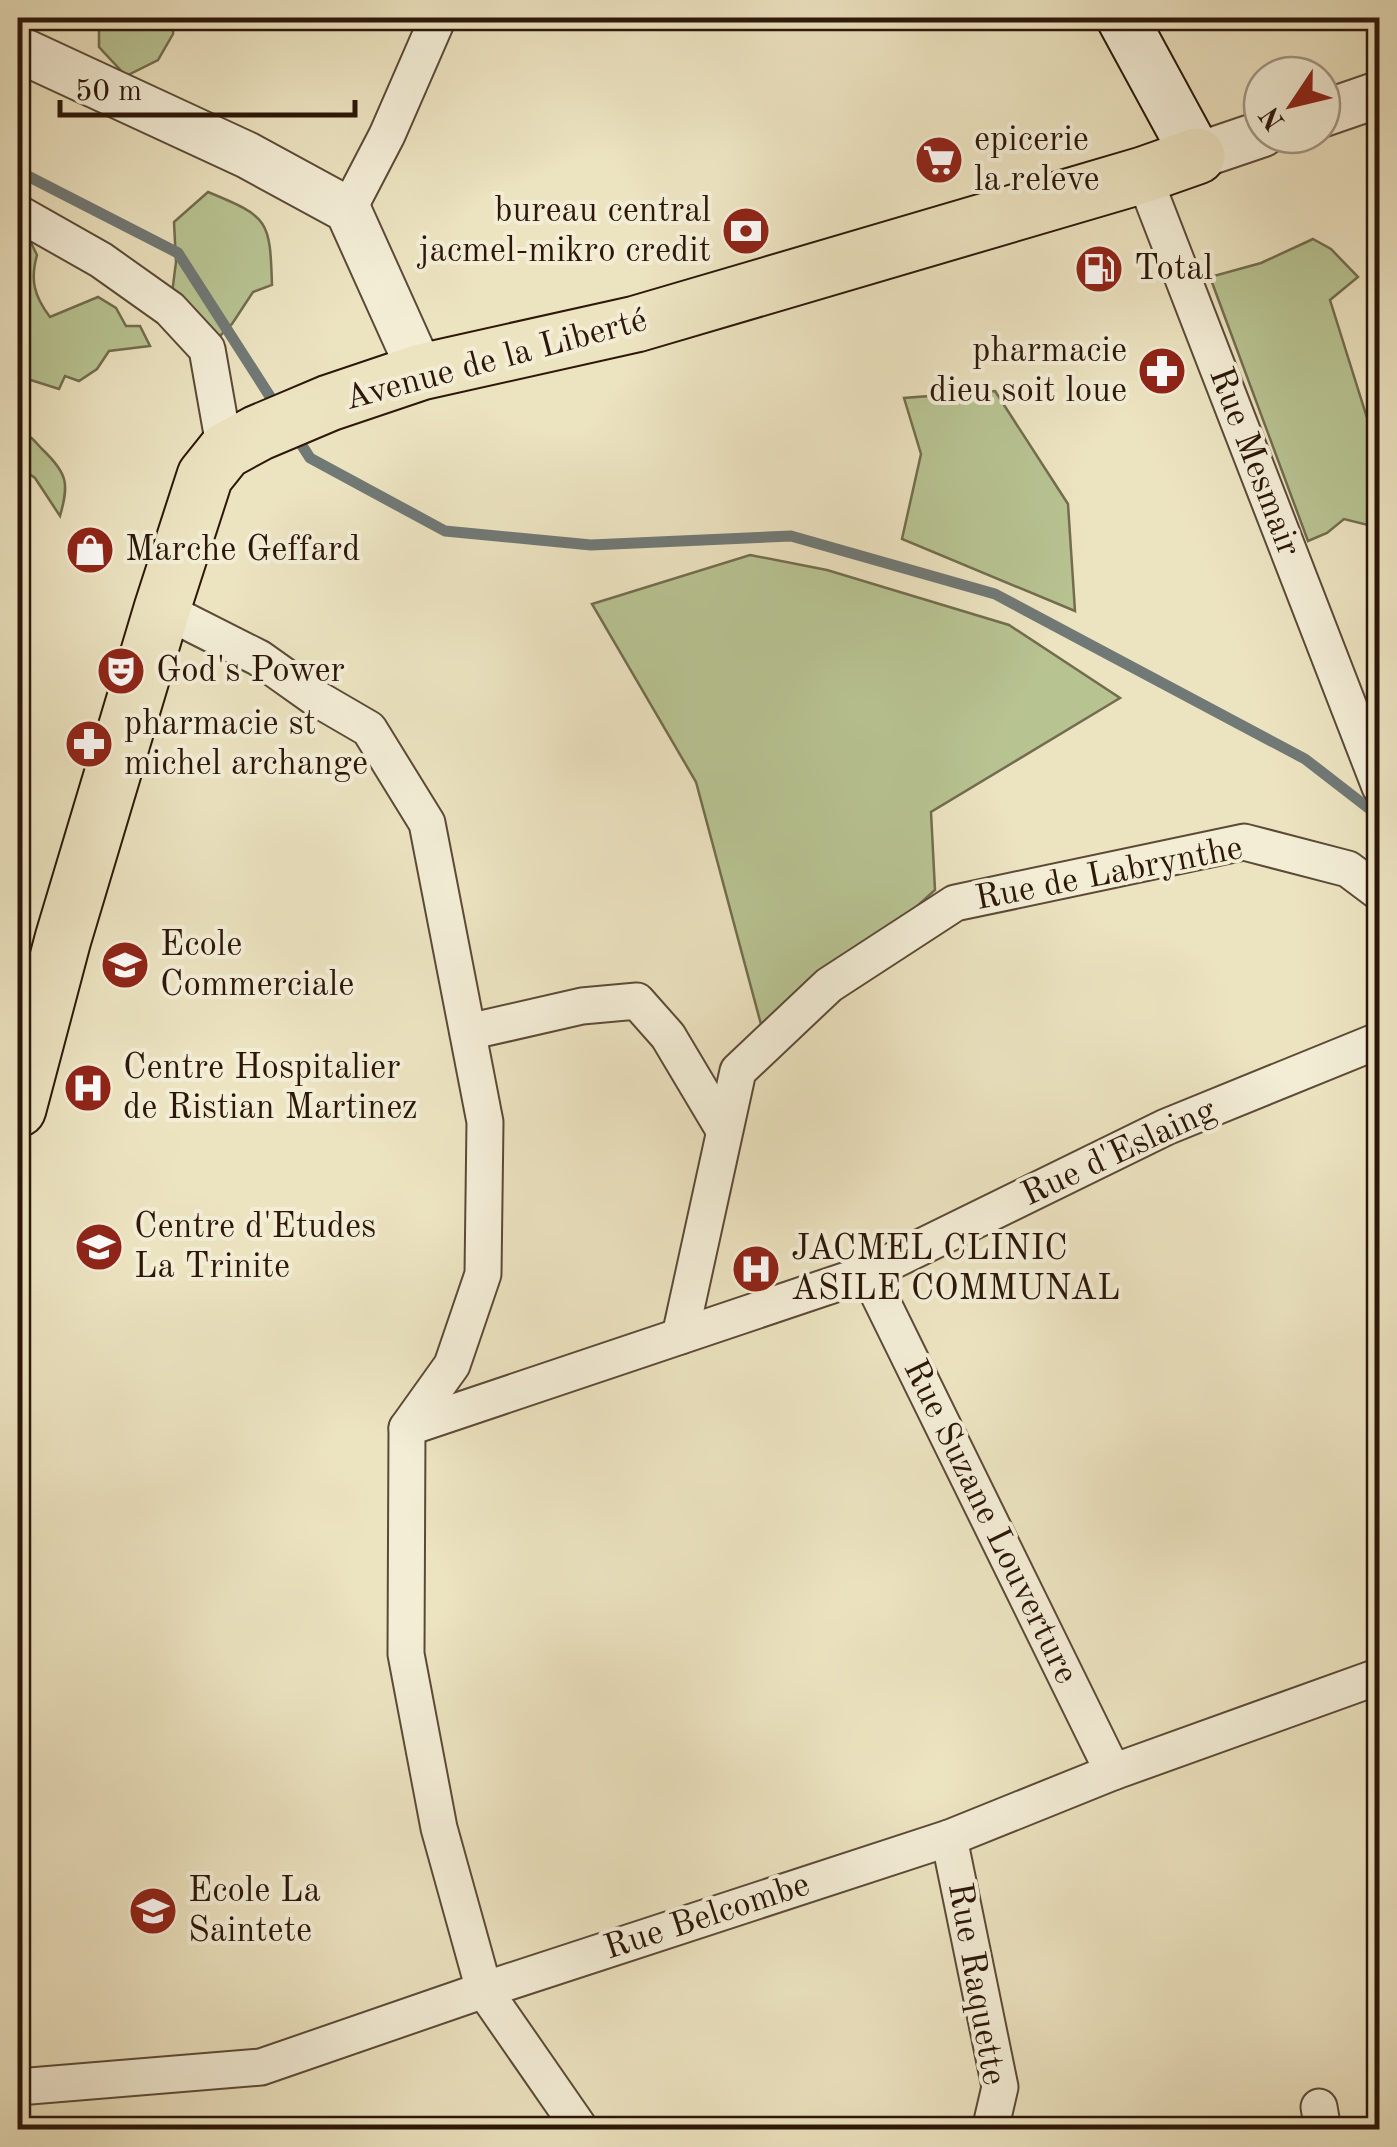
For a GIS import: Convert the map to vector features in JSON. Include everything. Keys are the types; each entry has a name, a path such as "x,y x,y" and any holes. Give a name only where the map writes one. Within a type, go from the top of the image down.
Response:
{"main road":[{"path":"1122,18 1197,156"},
{"name":"Avenue de la Liberté","path":"242,442 329,403 421,372 636,324 1197,156"},
{"path":"18,1109 63,939 205,476 242,442"}],"street":[{"path":"348,210 387,134 438,18"},
{"path":"18,49 247,156 348,210 421,372"},
{"path":"1342,107 1380,94"},
{"name":"Avenue de la Liberté","path":"1197,156 1242,141"},
{"name":"Rue Mesmair","path":"1144,175 1380,787"},
{"path":"18,213 102,260 170,309 207,349 242,442"},
{"path":"162,609 259,658 314,698 369,729 428,822 486,1122 483,1274 452,1365 407,1428 406,1654 439,1828 484,1990 581,2130"},
{"name":"Rue de Labrynthe","path":"680,1336 738,1070 829,985 955,903 1244,842 1348,869 1380,893"},
{"path":"468,1032 582,1006 636,1001 668,1036 724,1130"},
{"name":"Rue d'Eslaing","path":"407,1428 868,1273 1166,1127 1380,1040"},
{"name":"Rue Suzane Louverture","path":"868,1273 1113,1772"},
{"name":"Rue Belcombe","path":"18,2087 261,2067 949,1838 1113,1772 1380,1676"},
{"name":"Rue Raquette","path":"949,1838 1000,2087 990,2130"}],"green space":[{"path":"99,18 174,18 173,34 158,60 126,76 99,47"},
{"path":"208,192 255,215 262,224 270,247 272,285 253,292 232,324 207,349 170,309 176,262 174,222"},
{"path":"18,225 23,226 37,255 35,288 50,317 98,297 116,308 126,326 140,326 150,346 109,351 97,369 79,381 65,376 59,389 18,376"},
{"path":"1313,239 1331,249 1358,277 1330,300 1379,456 1380,528 1344,519 1327,533 1308,541 1210,277 1261,263"},
{"path":"995,391 1068,504 1075,611 902,539 921,454 904,398"},
{"path":"18,432 32,438 62,473 65,496 60,516 35,478 18,466"},
{"path":"750,555 827,570 1009,625 1120,698 931,812 935,890 766,1043 696,782 592,604"}],"waterway":[{"path":"18,171 178,253 278,409"},
{"path":"294,433 310,458 445,531 591,545 791,536 995,594 1305,759 1380,817"}],"place":[{"name":"epicerie la releve","path":"939,160"},
{"name":"bureau central jacmel-mikro credit","path":"746,231"},
{"name":"Total","path":"1099,269"},
{"name":"pharmacie dieu soit loue","path":"1162,371"},
{"name":"Marche Geffard","path":"90,550"},
{"name":"God's Power","path":"121,671"},
{"name":"pharmacie st michel archange","path":"89,744"},
{"name":"Ecole Commerciale","path":"125,965"},
{"name":"Centre Hospitalier de Ristian Martinez","path":"88,1088"},
{"name":"Centre d'Etudes La Trinite","path":"99,1247"},
{"name":"JACMEL CLINIC ASILE COMMUNAL","path":"756,1269"},
{"name":"Ecole La Saintete","path":"153,1911"}]}
